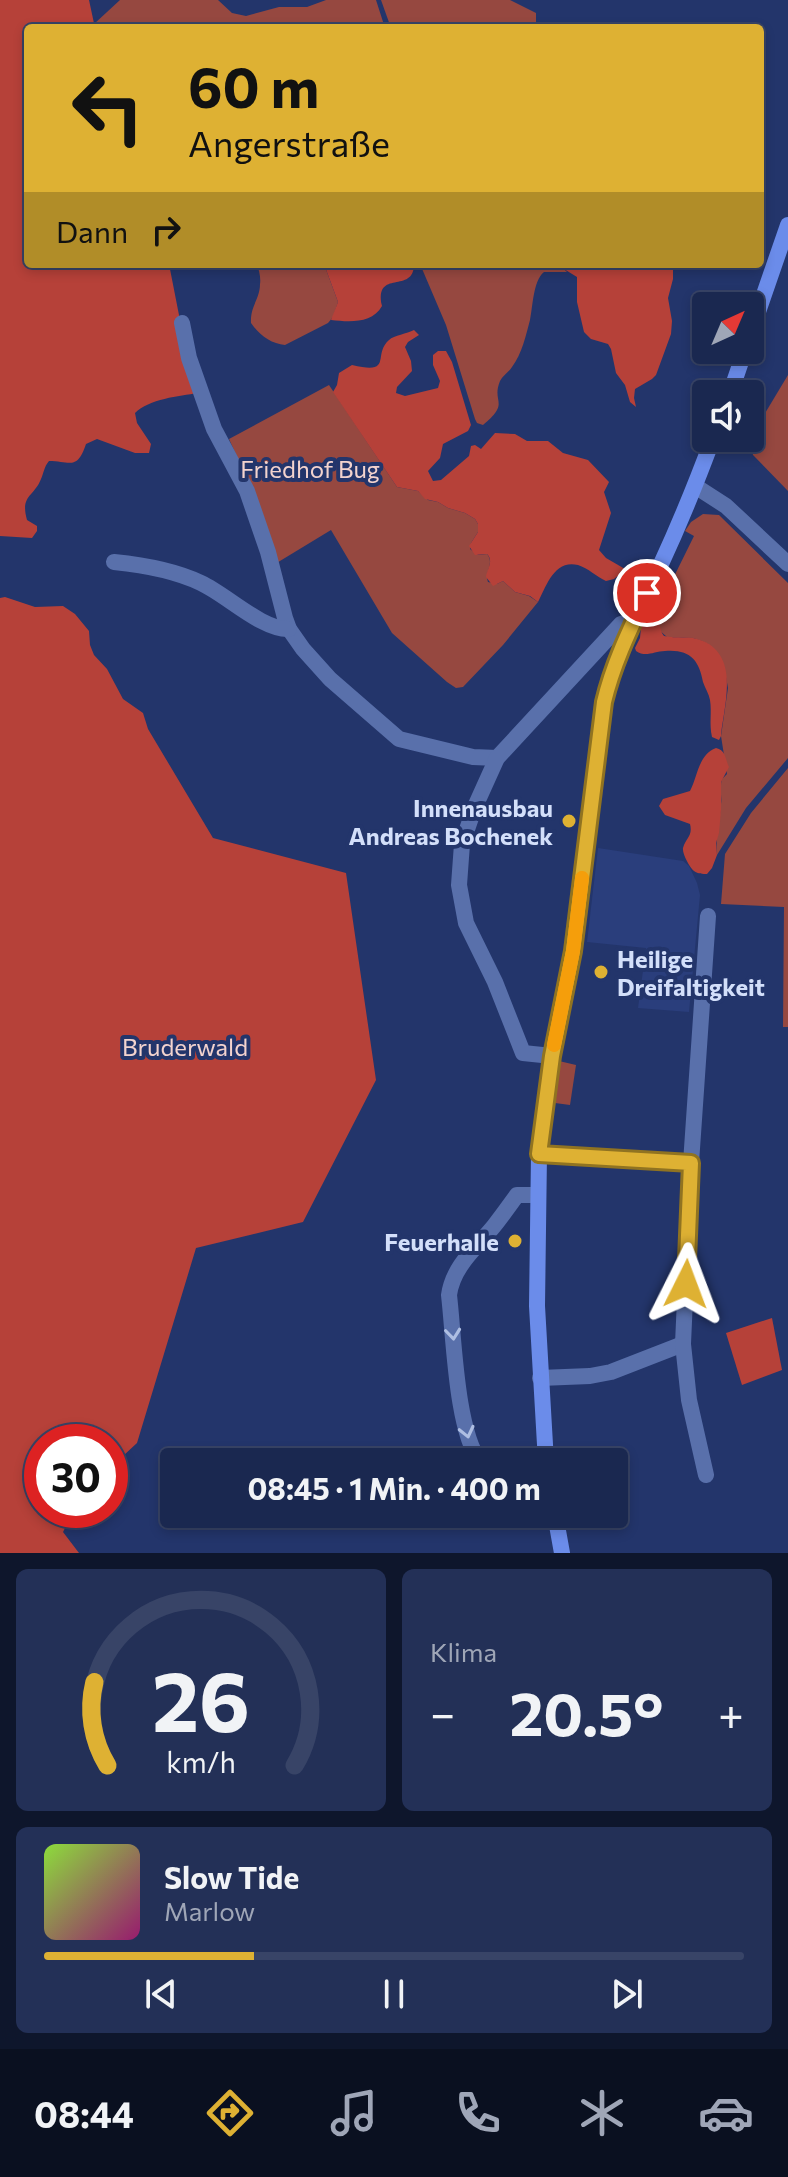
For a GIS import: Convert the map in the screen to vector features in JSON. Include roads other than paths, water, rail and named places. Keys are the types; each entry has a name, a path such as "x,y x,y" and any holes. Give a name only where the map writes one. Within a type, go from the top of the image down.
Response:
{"street":[{"path":"764,294 788,225"},
{"path":"182,323 189,358 214,429 247,491 257,517 289,629 330,679 399,739 473,757 497,758"},
{"path":"545,1448 537,1306 539,1154 552,1056 573,951 604,702 610,677 708,452"},
{"path":"695,486 726,506 788,564"},
{"path":"114,562 172,572 220,593 269,626 289,629"},
{"path":"552,1056 523,1053 515,1028 466,923 459,885 462,844 497,758 621,624 635,619"},
{"path":"706,1475 689,1400 683,1344 691,1163 708,916"},
{"path":"539,1154 691,1163"},
{"path":"472,1448 468,1440 459,1389 449,1295 451,1282 457,1270 517,1195 537,1195"},
{"path":"540,1378 611,1372 683,1344"},
{"path":"558,1528 562,1553"}],"place":[{"name":"Innenausbau Andreas Bochenek","path":"569,821"},
{"name":"Heilige Dreifaltigkeit","path":"601,972"},
{"name":"Feuerhalle","path":"515,1241"}],"park label":[{"name":"Friedhof Bug","path":"310,468"},
{"name":"Bruderwald","path":"185,1046"}]}
